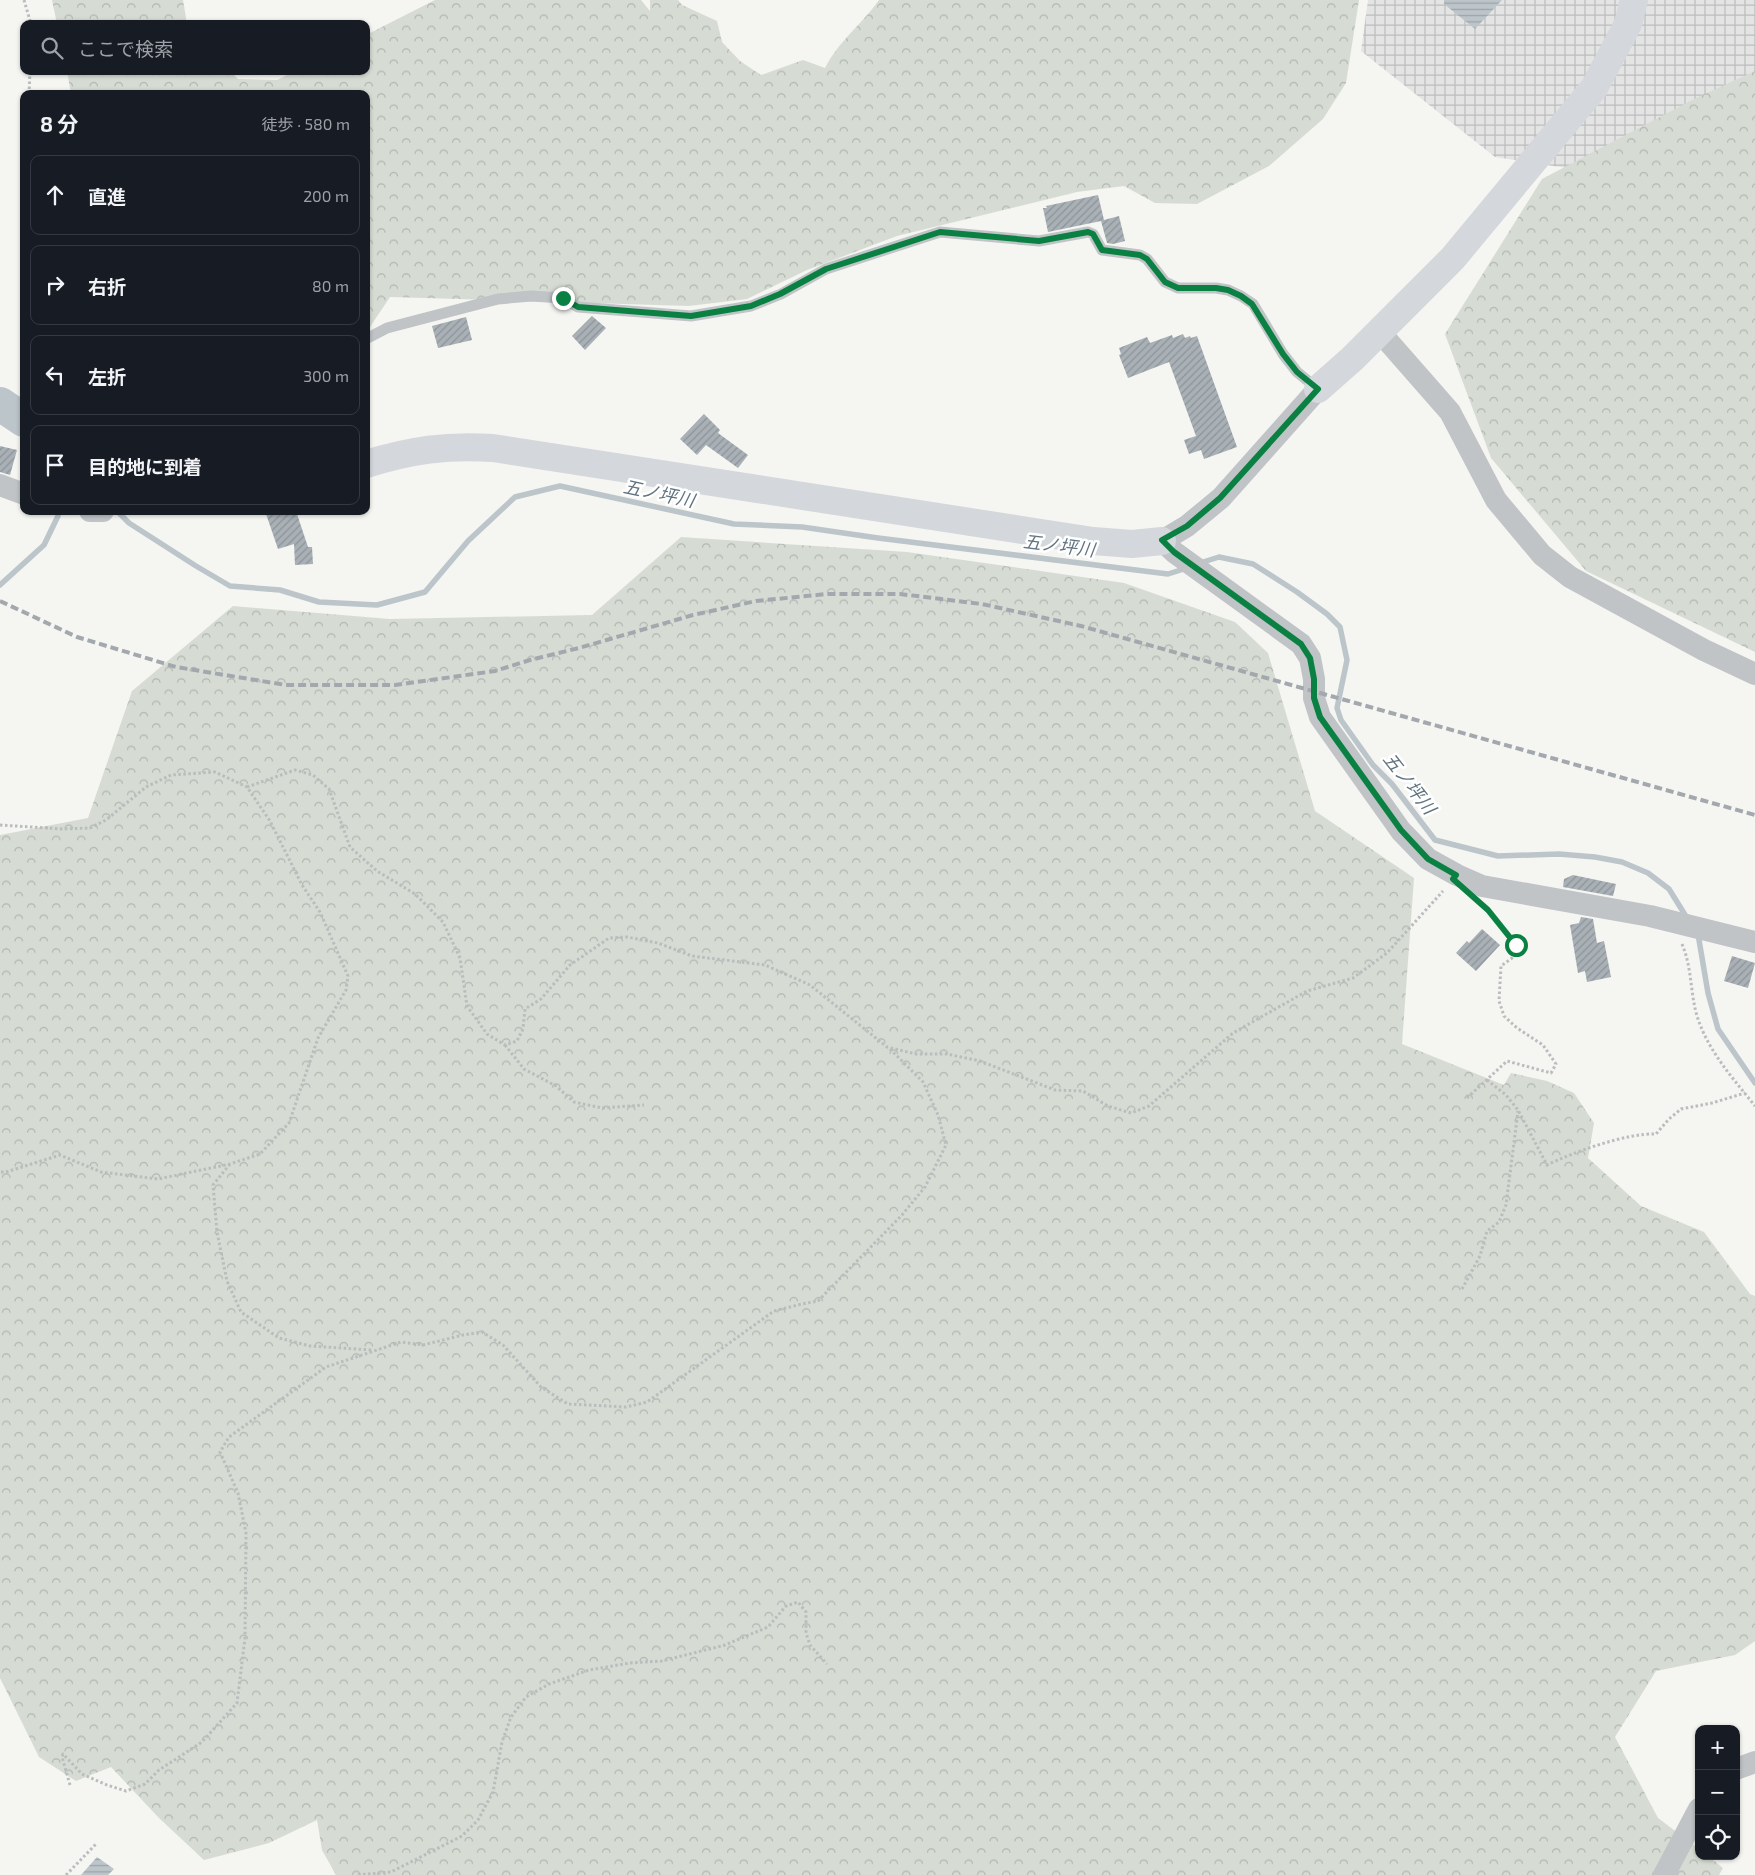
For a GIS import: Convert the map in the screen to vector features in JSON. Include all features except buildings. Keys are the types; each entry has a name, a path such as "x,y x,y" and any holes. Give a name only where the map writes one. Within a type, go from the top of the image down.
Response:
{"street":[{"path":"1168,546 1187,526 1220,498 1318,389 1352,359 1453,258 1594,88 1628,24 1634,0"},
{"path":"1379,331 1450,412 1496,500 1542,555 1570,577 1704,650 1755,674"},
{"path":"370,463 396,454 423,449 460,446 493,448 1093,541 1168,546 1301,644 1310,658 1314,679 1314,698 1320,717 1401,830 1428,859 1456,875 1482,886 1650,916 1755,942"},
{"path":"0,485 20,492"},
{"path":"1740,1768 1755,1762"},
{"path":"1664,1875 1696,1815"}],"lane":[{"path":"370,337 387,328 498,299 522,297 563,298 578,307 691,316 751,306 780,294 826,269 940,232 1039,241 1088,232 1093,234 1102,250 1140,255 1147,259 1165,282 1178,288 1216,288 1228,290 1247,300 1252,304 1283,354 1297,372 1318,389"}],"path":[{"path":"24,0 30,20"},
{"path":"29,90 30,75"},
{"path":"246,787 295,770 313,775 329,789 350,847 377,871 415,894 443,922 460,958 467,1006 488,1034 505,1046 524,1069 556,1086 574,1102 602,1108 644,1105"},
{"path":"0,824 63,829 90,828 106,820 146,787 171,776 215,772 246,787 270,821 302,885 320,912 348,976 346,990 318,1038 289,1123 260,1154 230,1164 158,1179 101,1172 60,1155 6,1172 0,1172"},
{"path":"887,1047 916,1054 947,1054 980,1061 1054,1090 1083,1091 1108,1106 1131,1113 1149,1106 1233,1033 1307,990 1353,978 1387,953 1456,875"},
{"path":"1467,1098 1507,1060 1551,1073 1556,1064 1543,1045 1517,1028 1504,1016 1499,1001 1501,966 1516,956 1516,945 1481,904"},
{"path":"1668,921 1678,935 1687,957 1696,1015 1710,1048 1755,1106"},
{"path":"70,1785 62,1758 63,1754 82,1774 106,1786 126,1791 145,1784 159,1770 202,1742 237,1703 245,1638 246,1533 238,1493 220,1452 229,1437 326,1367 401,1342 423,1345 482,1332 503,1345 541,1387 568,1404 626,1407 647,1402 774,1311 818,1301 902,1215 925,1187 946,1145 938,1115 923,1082 887,1047 810,985 765,965 692,956 658,943 626,937 609,938 570,965 541,999 525,1009 523,1029 517,1041 505,1046"},
{"path":"1487,1080 1506,1095 1518,1110 1547,1165 1568,1155 1606,1144 1643,1134 1656,1134 1681,1109 1745,1094"},
{"path":"1462,1289 1480,1256 1487,1231 1499,1222 1506,1205 1518,1110"},
{"path":"230,1164 213,1185 217,1232 227,1281 241,1312 279,1338 310,1346 375,1351"},
{"path":"358,1875 391,1872 462,1836 478,1820 493,1792 502,1742 511,1717 526,1697 549,1684 589,1670 662,1661 725,1644 768,1627 786,1606 798,1602 806,1612 806,1632 810,1646 827,1664"},
{"path":"66,1875 96,1844"}],"shaded area":[{"path":"1368,0 1755,0 1755,173 1710,190 1495,157 1361,51"},
{"path":"1444,0 1502,0 1475,29 1444,4"},
{"path":"97,1857 114,1869 108,1875 81,1875"}],"green space":[{"path":"52,0 183,0 186,20 56,20"},
{"path":"435,0 641,0 650,11 650,0 678,0 682,5 717,21 722,42 740,61 761,75 803,60 825,68 843,41 879,0 1359,0 1346,83 1323,119 1269,166 1197,204 1155,203 1124,186 1077,192 897,236 807,270 747,299 689,306 390,297 370,327 370,90 70,90 68,75 234,75 238,79 277,80 287,75 370,75 370,33"},
{"path":"1755,71 1755,652 1586,571 1491,458 1445,334 1542,179 1694,99"},
{"path":"681,537 907,552 1124,583 1235,622 1268,653 1315,811 1414,878 1402,1044 1504,1085 1511,1073 1547,1081 1574,1093 1594,1123 1588,1158 1641,1206 1704,1232 1750,1294 1755,1296 1755,1641 1735,1655 1656,1671 1615,1737 1658,1818 1695,1846 1695,1860 1713,1860 1723,1868 1719,1875 336,1875 322,1850 317,1820 269,1843 204,1860 159,1818 111,1767 76,1781 39,1757 0,1678 0,835 88,818 132,691 233,606 390,619 592,615"}],"waterway":[{"path":"0,404 20,417"},
{"name":"五ノ坪川","path":"121,515 129,523 230,586 280,590 319,602 377,605 425,592 468,541 515,497 560,486 734,524 802,527 1168,574 1187,568"},
{"path":"0,585 44,545 58,515"},
{"name":"五ノ坪川","path":"1200,563 1219,557 1253,564 1297,592 1327,614 1340,627 1347,660 1337,708 1341,720 1373,765 1392,784 1435,840 1498,856 1559,854 1595,857 1622,862 1648,873 1669,889 1687,918"},
{"name":"五ノ坪川","path":"1698,934 1708,993 1718,1029 1755,1083"}],"railway":[{"path":"0,601 77,637 176,667 286,685 395,685 495,671 693,615 756,601 827,594 900,594 982,604 1081,626 1755,815"}],"route":[{"path":"563,298 578,307 691,316 751,306 780,294 826,269 940,232 1039,241 1088,232 1093,234 1102,250 1140,255 1147,259 1165,282 1178,288 1216,288 1228,290 1241,296 1252,304 1283,354 1297,372 1318,389 1220,498 1187,526 1162,540 1174,552 1301,644 1310,658 1314,679 1314,698 1320,717 1401,830 1428,859 1456,875 1453,879 1488,910 1516,945"}]}
